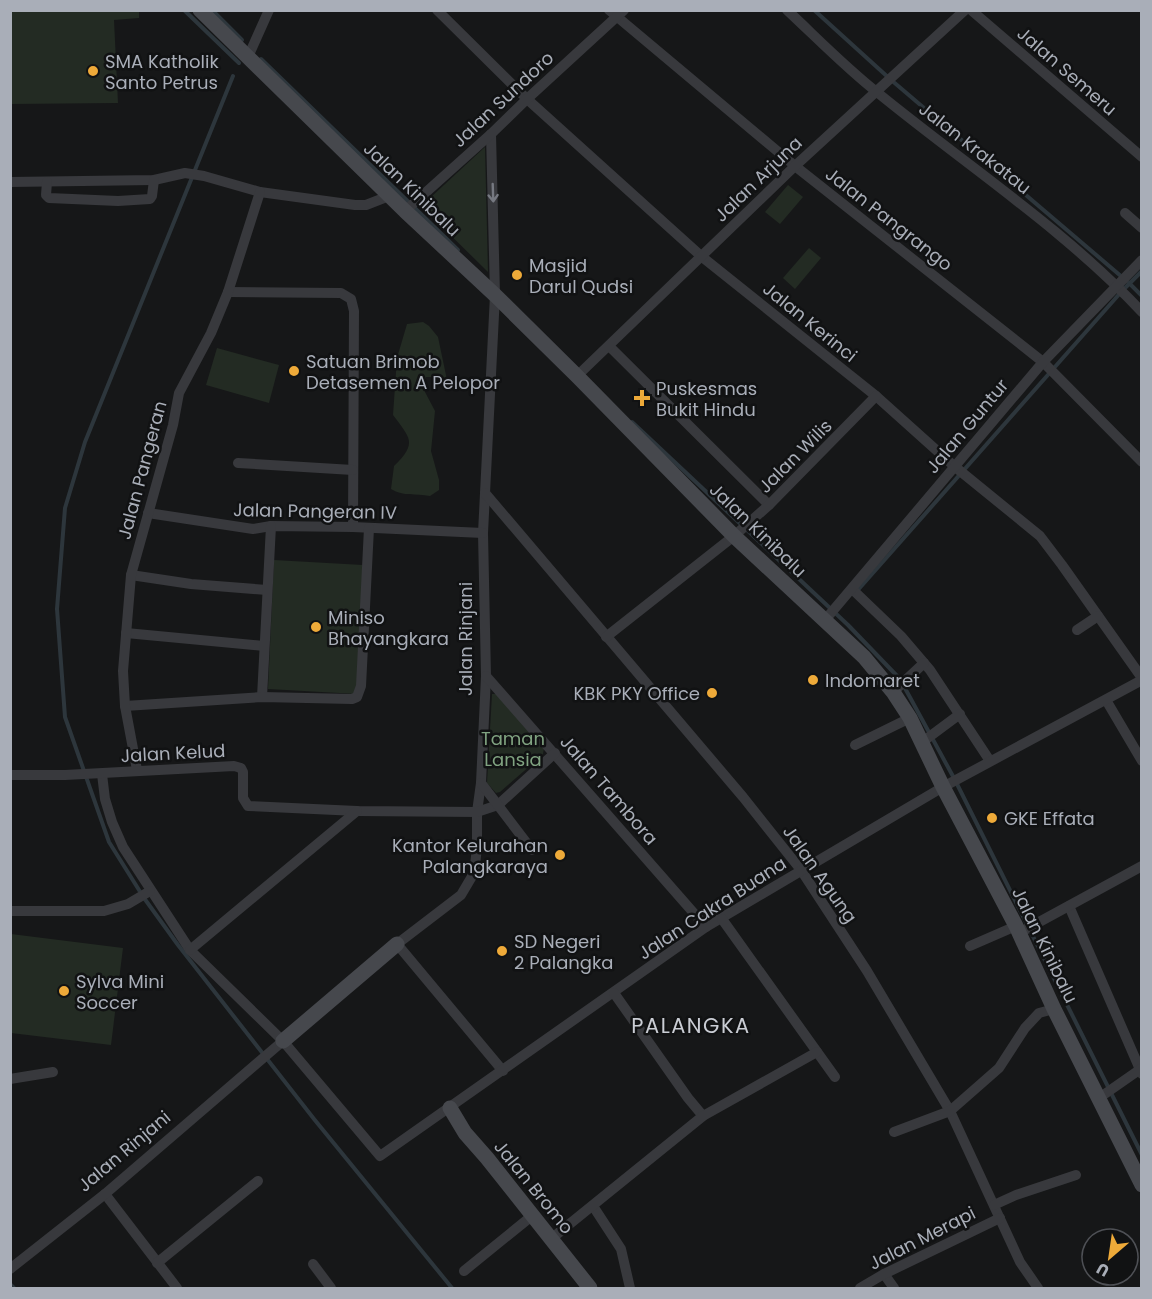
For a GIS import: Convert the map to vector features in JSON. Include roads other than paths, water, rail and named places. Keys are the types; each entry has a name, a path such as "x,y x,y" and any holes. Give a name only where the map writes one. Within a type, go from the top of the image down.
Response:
{"street":[{"name":"Jalan Kinibalu","path":"201,10 389,196 495,295 734,536 864,657 893,692 910,718 1017,929 1054,1010 1142,1185"},
{"path":"248,57 269,10"},
{"name":"Jalan Kerinci","path":"436,10 527,99 701,256 876,396 954,466 1040,536 1142,679"},
{"name":"Jalan Krakatau","path":"787,10 876,92 1043,223 1116,285 1142,312"},
{"name":"Jalan Arjuna","path":"577,376 795,166 965,10"},
{"name":"Jalan Semeru","path":"971,10 1142,157"},
{"name":"Jalan Sundoro","path":"405,211 491,134 616,13"},
{"name":"Jalan Pangrango","path":"616,13 795,166 1043,362 1142,462"},
{"name":"Jalan Rinjani","path":"10,1269 105,1194 397,944 461,895 471,881 477,848 477,812 481,783 486,676 483,533 495,295 491,134"},
{"path":"10,182 154,180 185,173 260,192 355,205 366,205 389,196"},
{"path":"47,182 46,195 49,198 118,201 150,199 153,196 154,180"},
{"name":"Jalan Pangeran","path":"137,770 125,706 123,672 131,575 173,425 179,393 211,333 228,292 260,192"},
{"path":"1125,213 1142,228"},
{"name":"Jalan Guntur","path":"825,620 1043,362 1142,260"},
{"path":"228,292 341,293 351,299 354,311 353,527"},
{"path":"609,346 769,505"},
{"name":"Jalan Wilis","path":"734,536 769,505 876,396"},
{"path":"238,463 353,470"},
{"name":"Jalan Agung","path":"485,493 736,788 801,870 867,971 950,1111 1020,1262 1038,1288"},
{"name":"Jalan Pangeran IV","path":"148,513 253,529 271,526 353,527 483,533"},
{"path":"262,697 271,526"},
{"path":"125,706 262,697 352,699 357,697 360,692 369,528"},
{"path":"606,637 734,536"},
{"path":"131,575 191,584 267,590"},
{"path":"852,589 901,636 924,663 990,761"},
{"path":"1077,630 1098,616"},
{"path":"126,633 264,646"},
{"path":"893,692 924,663"},
{"name":"Jalan Tambora","path":"486,676 706,927"},
{"name":"Jalan Cakra Buana","path":"278,1046 380,1156 706,927 943,787 1142,679"},
{"path":"1106,700 1142,761"},
{"path":"921,743 960,714"},
{"path":"855,745 910,718"},
{"path":"190,950 357,811 477,812 498,805 555,753"},
{"name":"Jalan Kelud","path":"10,775 102,774 137,770 234,766 241,768 243,772 243,798 248,806 357,811"},
{"path":"102,774 105,799 112,822 144,895 190,950 278,1046"},
{"path":"481,783 532,850"},
{"path":"970,946 1017,929 1069,906 1142,866"},
{"path":"10,911 104,911 114,909 144,895"},
{"path":"1069,906 1141,1070 1099,1098"},
{"path":"722,919 835,1077"},
{"path":"397,944 503,1071"},
{"path":"614,993 703,1116"},
{"path":"894,1132 950,1111 999,1068 1029,1023 1039,1013 1054,1010"},
{"path":"551,1239 703,1116 817,1052"},
{"path":"10,1079 53,1072"},
{"name":"Jalan Bromo","path":"450,1108 465,1133 590,1288"},
{"path":"994,1206 1016,1195 1076,1175"},
{"path":"157,1263 258,1181"},
{"path":"105,1194 177,1288"},
{"path":"593,1206 621,1249 630,1288"},
{"path":"464,1271 533,1215"},
{"name":"Jalan Merapi","path":"860,1288 1000,1218"},
{"path":"313,1264 331,1288"},
{"path":"884,1274 894,1288"}],"waterway":[{"path":"184,10 239,63"},
{"path":"212,10 242,40"},
{"path":"814,10 890,79 1122,277"},
{"path":"261,59 458,250"},
{"path":"233,76 85,442 65,508 57,609 65,717 109,842 144,898 314,1119 452,1288"},
{"path":"857,591 1142,271"},
{"path":"1128,282 1142,296"},
{"path":"632,422 848,625 900,679 955,780 1142,1155"},
{"path":"10,1284 14,1288"}],"place":[{"name":"SMA Katholik Santo Petrus","path":"93,71"},
{"name":"Masjid Darul Qudsi","path":"517,275"},
{"name":"Satuan Brimob Detasemen A Pelopor","path":"294,371"},
{"name":"Puskesmas Bukit Hindu","path":"642,398"},
{"name":"Miniso Bhayangkara","path":"316,627"},
{"name":"Indomaret","path":"813,680"},
{"name":"KBK PKY Office","path":"712,693"},
{"name":"GKE Effata","path":"992,818"},
{"name":"Kantor Kelurahan Palangkaraya","path":"560,855"},
{"name":"SD Negeri 2 Palangka","path":"502,951"},
{"name":"Sylva Mini Soccer","path":"64,991"}],"district":[{"name":"PALANGKA","path":"691,1025"}],"park label":[{"name":"Taman Lansia","path":"513,748"}]}
